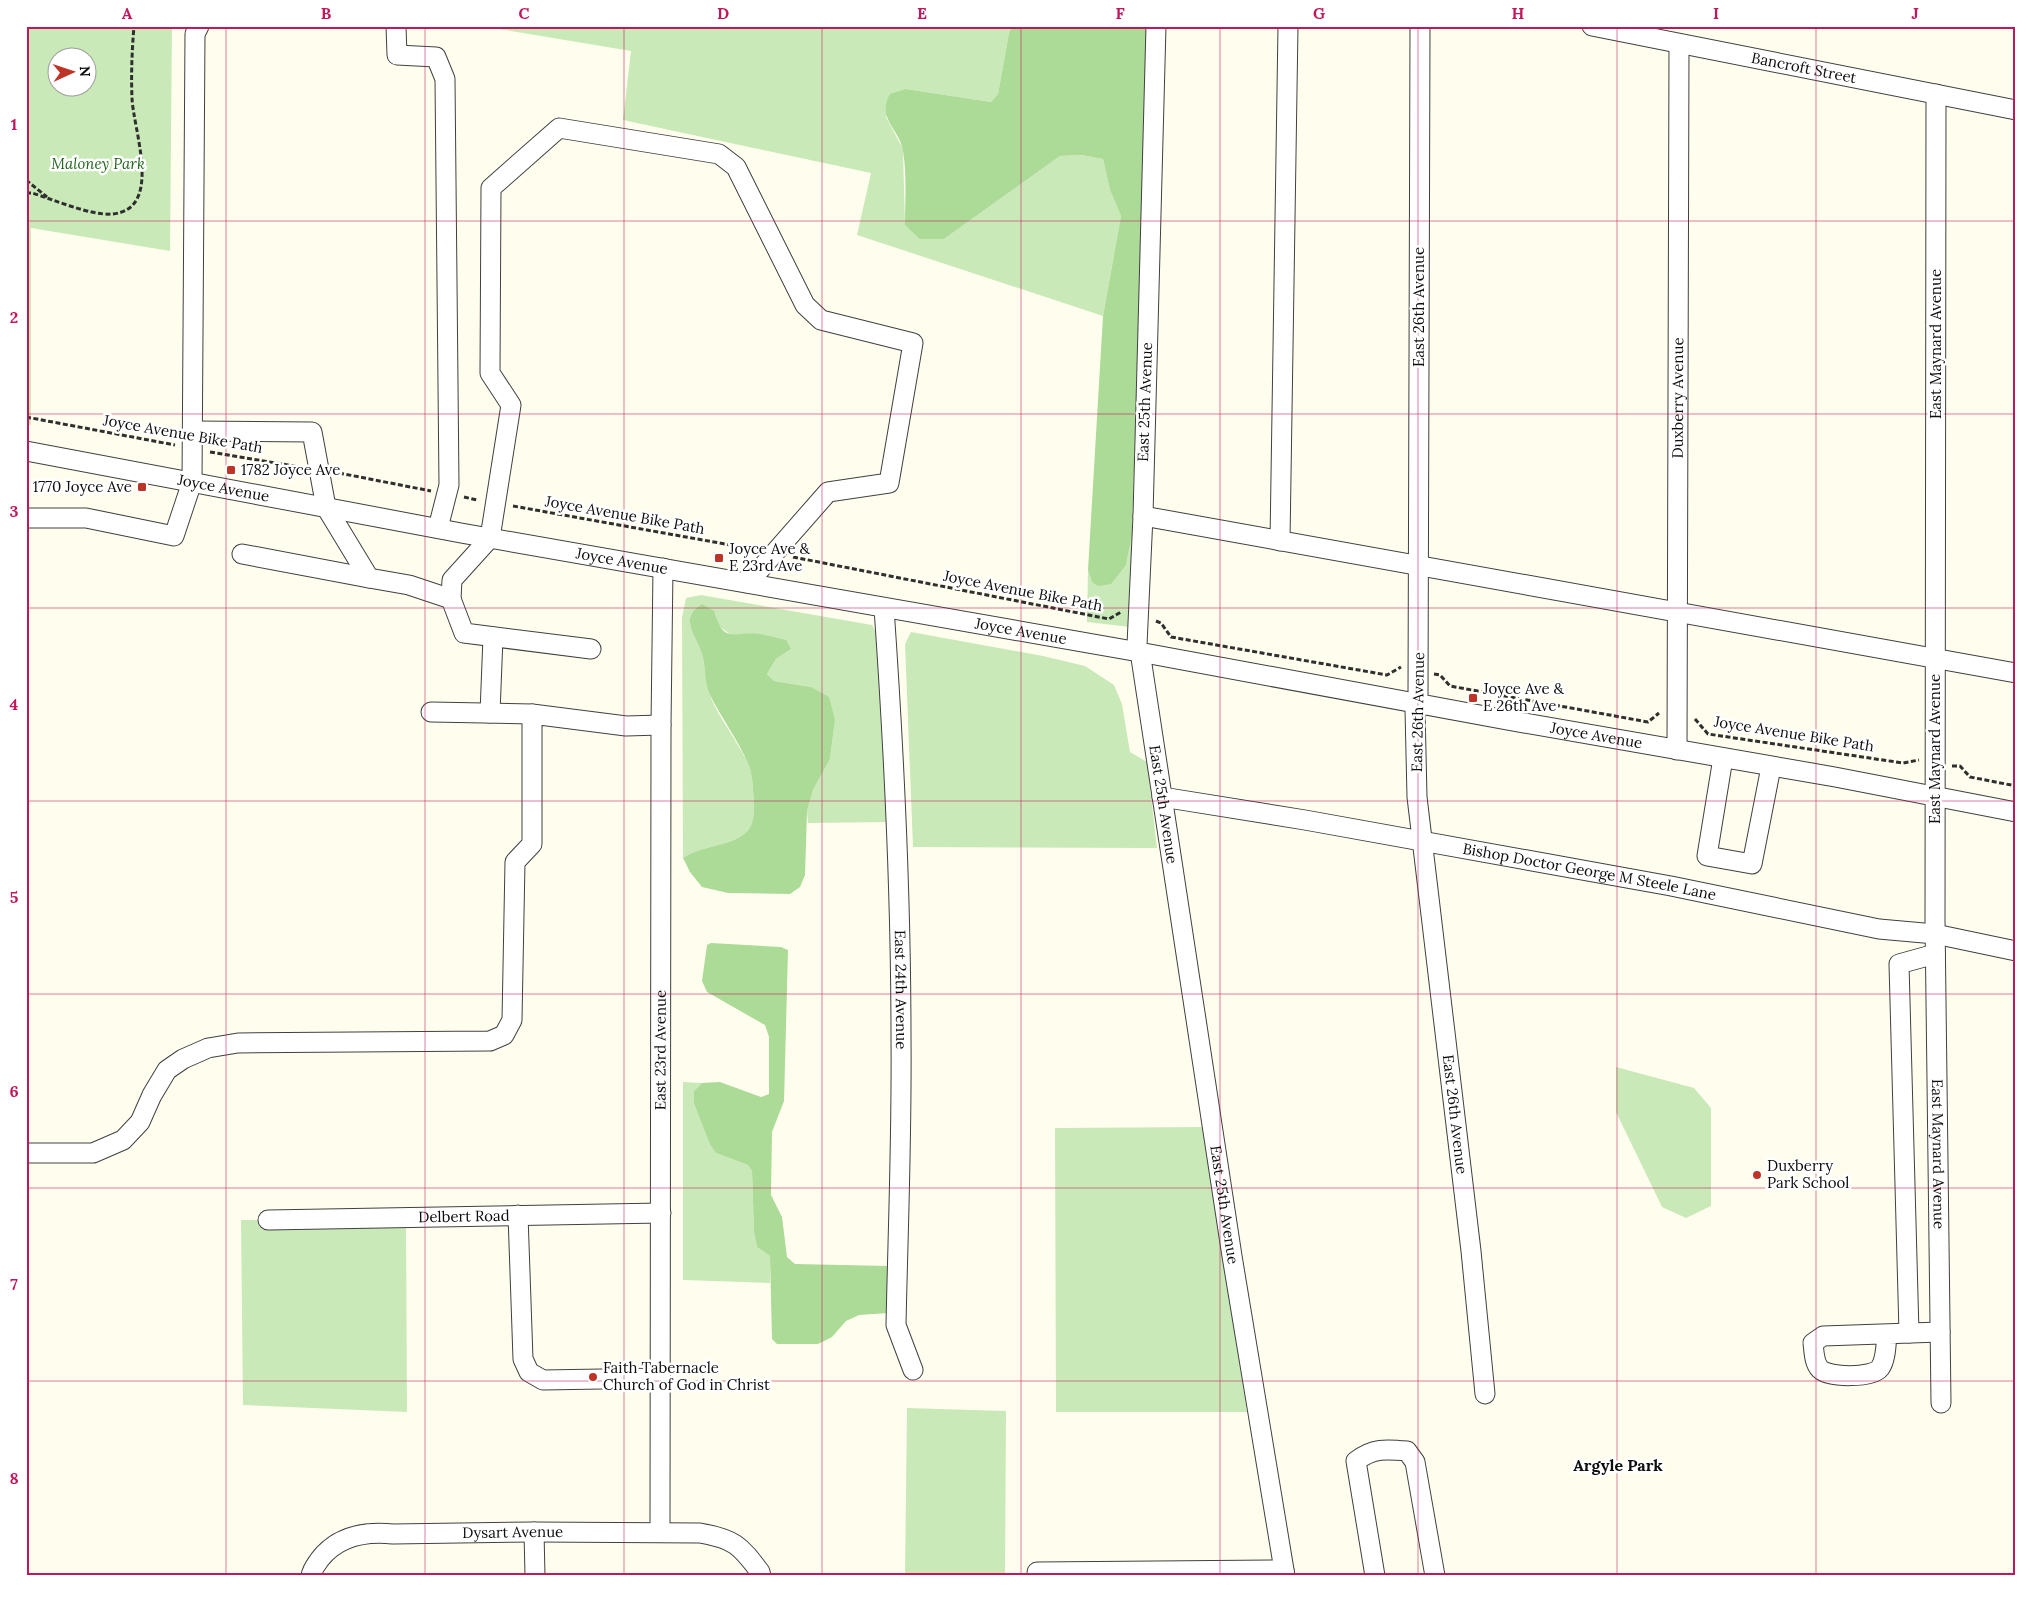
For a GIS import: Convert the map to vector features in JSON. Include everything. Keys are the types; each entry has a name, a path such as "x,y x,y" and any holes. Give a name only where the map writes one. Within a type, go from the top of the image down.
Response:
{"street":[{"path":"26,518 86,518 174,536 192,482 195,34 199,26"},
{"path":"396,26 397,55 436,57 445,79 449,485 438,528"},
{"name":"East 25th Avenue","path":"1156,26 1143,516 1137,645 1232,1256 1285,1573"},
{"path":"1280,541 1288,26"},
{"name":"East 26th Avenue","path":"1420,26 1419,566 1418,670 1415,709 1417,797 1471,1251 1485,1394"},
{"name":"Bancroft Street","path":"1592,26 2016,110"},
{"name":"Duxberry Avenue","path":"1677,750 1679,44"},
{"name":"East Maynard Avenue","path":"1936,94 1936,659 1934,797 1941,1403"},
{"path":"591,649 464,633 451,599 452,580 490,538 511,405 490,373 492,188 559,128 719,154 736,167 805,305 821,320 913,343 889,483 828,492 748,583"},
{"path":"193,440 312,432 326,507 369,578"},
{"name":"Joyce Avenue","path":"26,451 490,538 1139,652 1835,777 2016,812"},
{"path":"1143,516 2016,673"},
{"path":"242,554 409,585 451,599"},
{"name":"East 23rd Avenue","path":"660,1532 661,725 663,568"},
{"name":"East 24th Avenue","path":"884,608 892,726 900,922 901,1039 896,1326 913,1370"},
{"path":"490,713 493,637"},
{"path":"430,712 532,714 626,726 661,725"},
{"path":"26,1153 93,1153 123,1140 140,1122 152,1095 168,1070 184,1059 208,1048 238,1043 490,1041 504,1035 512,1020 515,862 532,844 532,714"},
{"path":"1723,758 1707,856 1752,864 1771,767"},
{"name":"Bishop Doctor George M Steele Lane","path":"1162,797 1304,820 1671,886 1879,929 1935,934 2016,951"},
{"path":"1909,1333 1900,964 1935,954"},
{"path":"1906,1184 1938,1182"},
{"name":"Delbert Road","path":"268,1220 661,1213"},
{"path":"518,1216 523,1359 529,1372 543,1380 661,1378"},
{"path":"1887,1334 1940,1332"},
{"path":"1375,1576 1356,1462 1367,1453 1385,1449 1407,1451 1416,1462 1435,1576"},
{"name":"Dysart Avenue","path":"311,1576 312,1570 329,1548 350,1536 374,1532 393,1534 660,1532 700,1533 723,1537 742,1549 761,1576"},
{"path":"534,1532 535,1576"},
{"path":"1037,1572 1285,1573"}],"path":[{"path":"26,193 90,211 112,214 126,211 136,202 141,189 143,171 132,100 134,26"},
{"path":"26,180 49,198"},
{"name":"Joyce Avenue Bike Path","path":"26,417 193,440 319,470 775,552 1109,619 1120,612 1161,623 1171,637 1387,675 1400,666 1440,675 1450,686 1648,722 1658,713 1696,719 1708,734 1902,763 1916,760 1935,765 1960,766 1970,777 2016,786"}],"green space":[{"name":"Maloney Park","path":"26,26 172,26 170,251 31,228 31,425 26,424"},
{"path":"481,26 1012,26 1009,33 998,94 991,102 906,89 886,117 903,149 905,225 944,239 1060,156 1081,155 1103,159 1110,190 1121,216 1103,316 857,235 871,173 623,120 631,51"},
{"path":"1012,26 1147,26 1132,535 1126,565 1111,584 1098,586 1092,582 1088,570 1103,316 1121,216 1110,190 1103,159 1081,155 1060,156 944,239 920,239 905,225 903,151 898,136 887,117 886,103 890,94 906,89 991,102 998,94 1009,33"},
{"path":"1132,535 1130,627 1087,622 1088,570 1092,582 1126,565"},
{"path":"701,595 872,625 883,645 892,822 808,823 807,811 813,790 830,759 835,720 811,687 774,681 767,674 776,659 791,649 759,634 731,635 719,626 702,604 691,615 691,627 702,654 712,701 749,766 753,784 754,813 751,826 743,835 691,853 683,858 682,617 686,598"},
{"path":"702,604 714,611 722,629 730,634 759,634 786,640 791,649 776,659 767,674 774,681 811,687 829,697 835,720 830,759 813,790 807,811 805,875 800,887 790,894 728,893 702,887 690,872 683,858 691,853 743,835 751,826 754,813 753,784 749,766 710,695 702,654 691,627 691,615"},
{"path":"911,632 1043,656 1085,666 1114,685 1122,704 1130,752 1147,762 1157,848 913,847 905,644"},
{"path":"711,943 781,947 788,950 784,1101 772,1132 771,1195 782,1217 787,1257 795,1264 889,1266 888,1313 859,1315 846,1321 832,1337 818,1344 777,1344 772,1339 770,1256 757,1247 754,1232 752,1171 748,1165 716,1153 710,1144 694,1103 694,1091 702,1083 720,1082 761,1097 769,1094 769,1037 765,1025 707,992 702,981 707,945"},
{"path":"1616,1067 1694,1088 1711,1108 1711,1206 1686,1218 1662,1207 1616,1112"},
{"path":"683,1082 702,1083 694,1091 716,1153 748,1165 752,1171 754,1232 757,1247 770,1256 770,1283 683,1280"},
{"path":"1203,1127 1247,1412 1056,1412 1055,1128"},
{"path":"406,1219 407,1412 243,1405 241,1220"},
{"path":"907,1408 1006,1411 1005,1576 905,1576"}],"place":[{"name":"1782 Joyce Ave","path":"231,470"},
{"name":"1770 Joyce Ave","path":"142,487"},
{"name":"Joyce Ave & E 23rd Ave","path":"719,558"},
{"name":"Joyce Ave & E 26th Ave","path":"1473,698"},
{"name":"Duxberry Park School","path":"1757,1175"},
{"name":"Faith Tabernacle Church of God in Christ","path":"593,1377"}],"district":[{"name":"Argyle Park","path":"1618,1465"}]}
